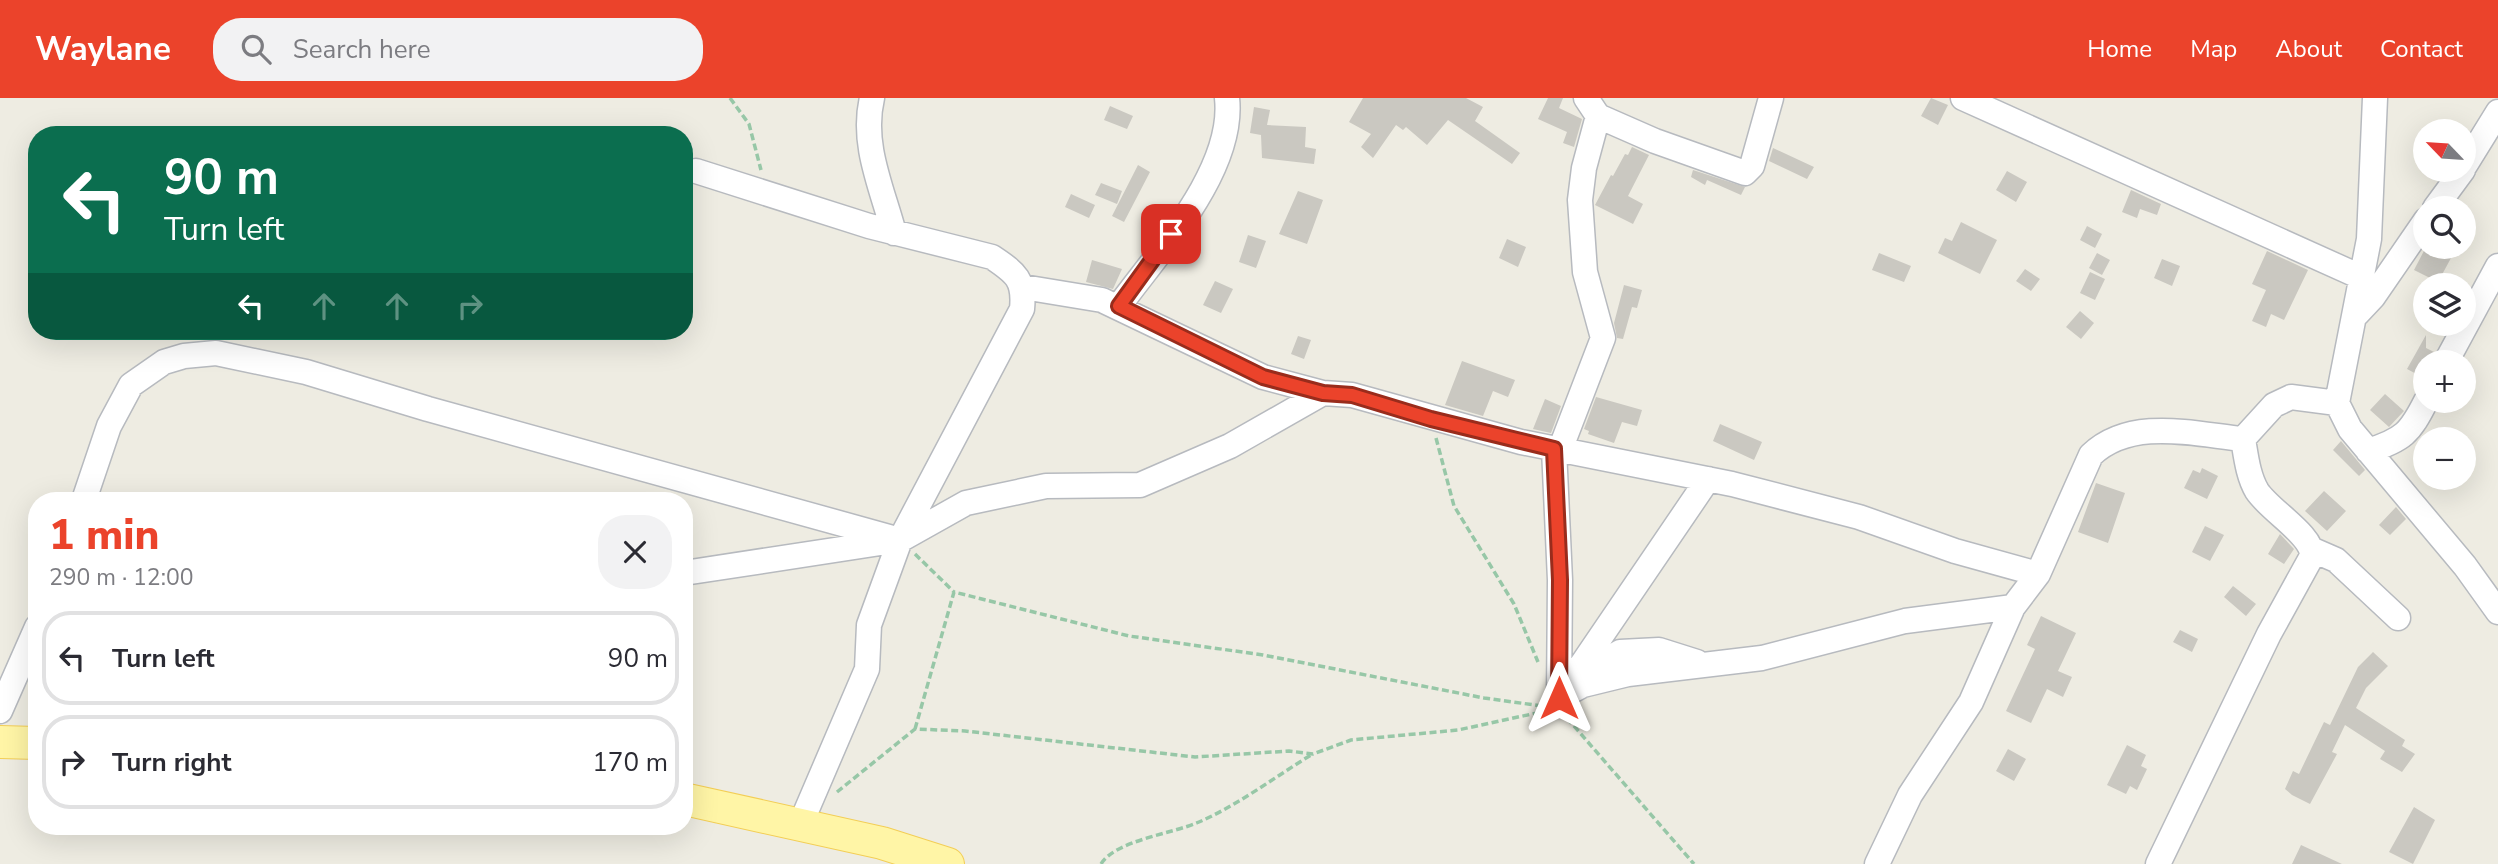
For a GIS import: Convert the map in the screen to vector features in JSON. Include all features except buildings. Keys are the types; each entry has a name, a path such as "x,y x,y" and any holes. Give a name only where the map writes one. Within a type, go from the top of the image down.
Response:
{"main road":[{"path":"0,742 28,743"},
{"path":"693,801 882,842 948,864"}],"street":[{"path":"872,98 868,117 869,139 894,233"},
{"path":"1119,306 1205,183 1224,137 1228,117 1227,98"},
{"path":"1559,698 1557,450 1603,338 1584,272 1580,201 1592,107 1655,141 1745,173 1752,166 1770,98"},
{"path":"1963,98 2005,106 2123,173 2363,278"},
{"path":"2375,98 2372,188 2363,278 2343,360 2337,403 2350,429 2465,566 2498,612"},
{"path":"2476,148 2498,112"},
{"path":"696,171 894,233 992,257 1008,268 1023,287 1022,309 900,540 869,625 867,669 801,823"},
{"path":"2354,317 2373,297 2413,239"},
{"path":"2452,350 2498,266"},
{"path":"1023,287 1082,296 1119,306 1240,368 1323,393 1352,395 1431,419 1557,450 1708,479 1859,517 1955,551 2038,574"},
{"path":"87,492 108,426 131,385 164,362 184,356 216,353 306,372 428,410 900,540"},
{"path":"693,572 900,540 967,503 1046,486 1140,485 1230,446 1323,393"},
{"path":"2243,439 2274,405 2291,397 2337,403"},
{"path":"2368,451 2401,440 2419,413"},
{"path":"1877,864 1910,795 1971,702 2013,607 2038,574 2083,467 2104,443 2124,434 2158,432 2243,439"},
{"path":"2243,439 2249,470 2258,492 2313,550 2336,560 2399,618"},
{"path":"1559,698 1708,479"},
{"path":"2158,864 2269,634 2309,566 2313,550"},
{"path":"2465,566 2498,583"},
{"path":"1559,698 1583,685 1628,674 1762,658 1905,621 2013,607"},
{"path":"0,711 17,682 28,652"}],"path":[{"path":"730,98 749,124 765,193"},
{"path":"900,540 954,592 1129,636 1263,655 1484,698 1558,708 1458,730 1351,740 1313,754 1200,822 1118,849 1106,856 1101,864"},
{"path":"832,797 915,729 954,592"},
{"path":"915,729 965,731 1195,757 1289,751 1313,754"}],"route":[{"path":"1171,234 1119,306 1225,361 1263,377 1323,393 1352,395 1381,402 1431,419 1554,449 1560,580 1559,698"}]}
